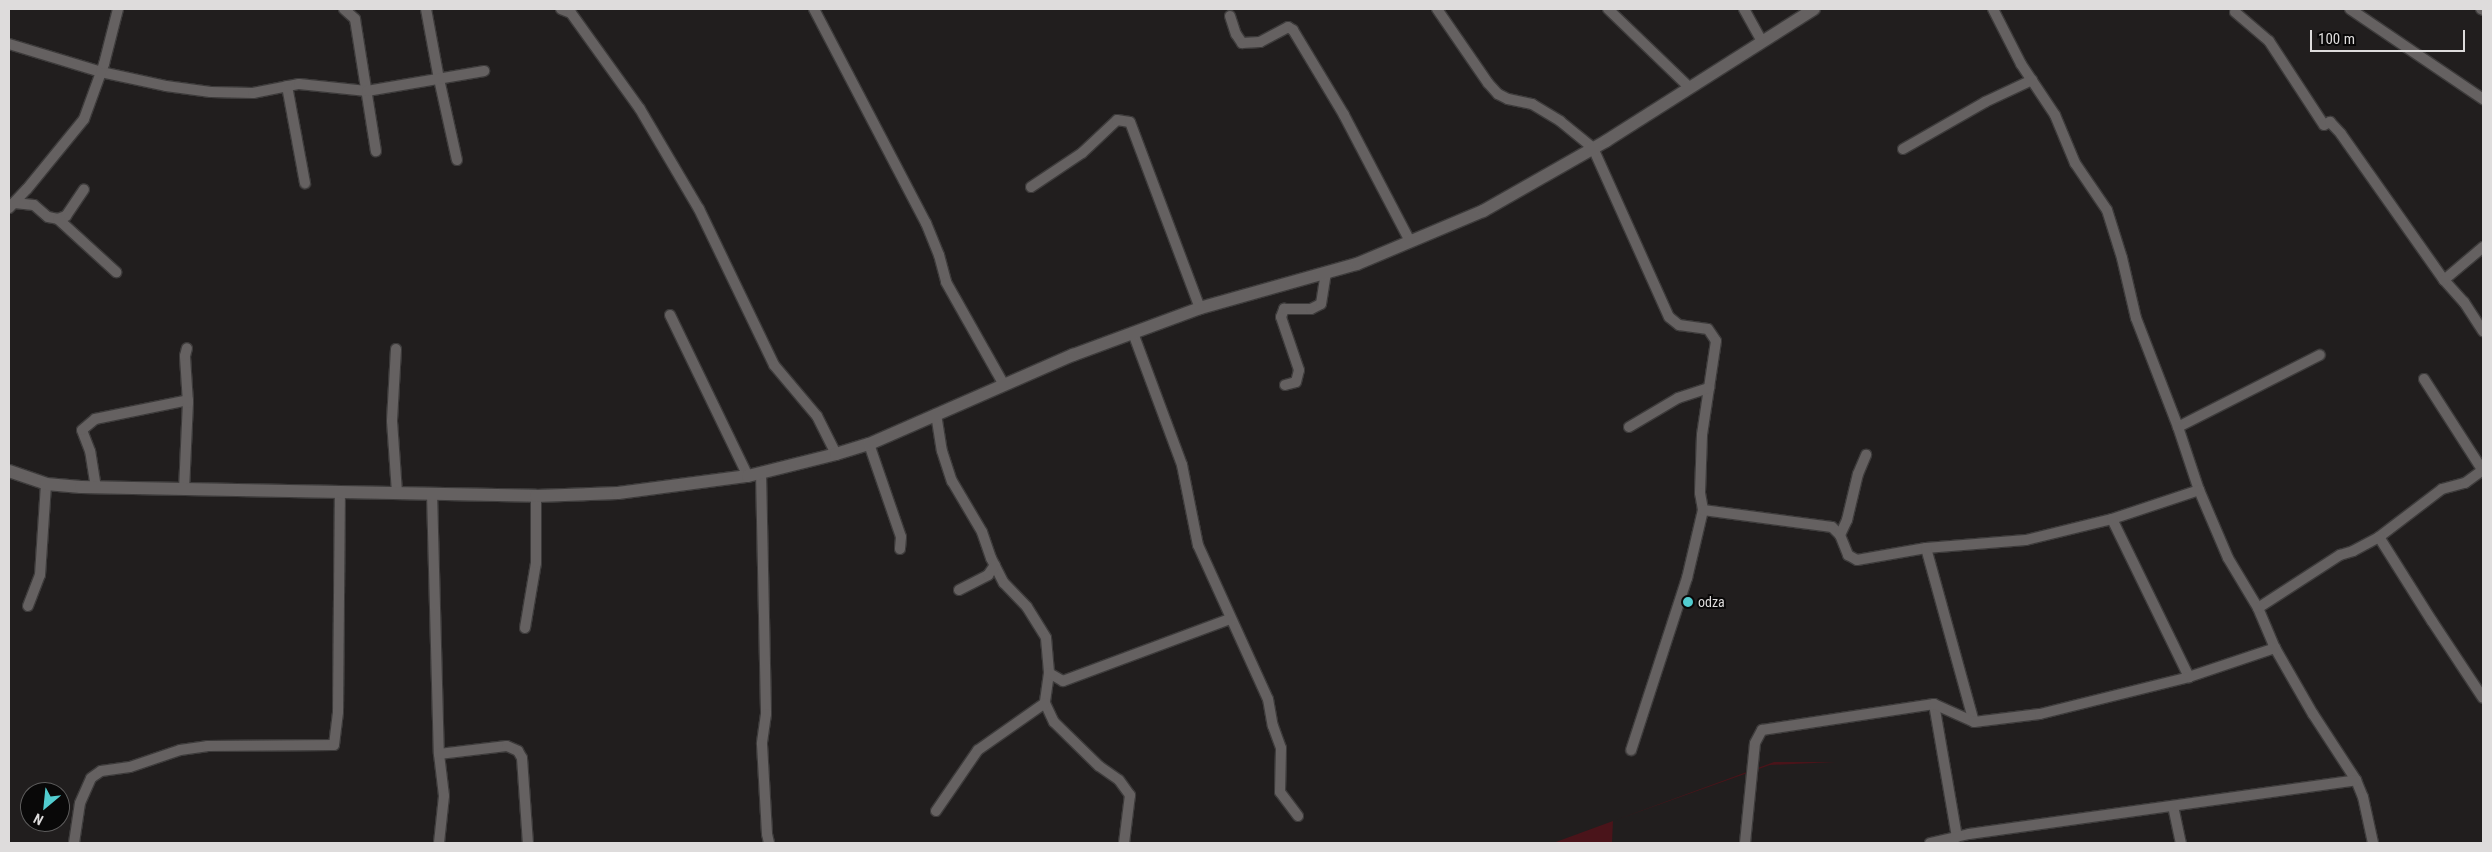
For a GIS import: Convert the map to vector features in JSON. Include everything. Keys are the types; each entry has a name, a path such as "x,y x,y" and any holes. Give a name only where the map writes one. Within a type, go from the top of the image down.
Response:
{"street":[{"path":"11,206 84,119 101,72 118,9"},
{"path":"344,9 355,19 368,91 376,151"},
{"path":"426,9 457,160"},
{"path":"561,9 571,13 640,109 699,209 774,365 817,416 836,454"},
{"path":"814,9 926,223 939,256 946,282 1004,385"},
{"path":"1437,9 1488,83 1498,94 1508,99 1532,104 1560,121 1593,148 1669,317 1679,325 1708,330 1714,334 1716,340 1702,436 1700,493 1703,510 1687,578 1631,750"},
{"path":"1608,9 1690,88"},
{"path":"1744,9 1760,38 1766,40"},
{"path":"9,472 46,484 96,488 536,496 618,494 748,476 836,454 869,444 1073,355 1200,308 1357,264 1483,211 1593,148 1814,9"},
{"path":"1993,9 2032,80 2055,115 2076,163 2088,184 2107,210 2122,258 2136,318 2178,427 2199,490 2228,558 2258,608 2275,648 2313,714 2356,780 2363,796 2373,843"},
{"path":"2350,9 2483,99"},
{"path":"2235,12 2269,41 2324,125 2330,122 2341,134 2444,280 2464,302 2483,331"},
{"path":"1230,16 1236,34 1242,42 1260,42 1288,27 1293,30 1344,115 1410,242"},
{"path":"9,44 101,72 166,86 212,92 253,93 299,84 368,91 484,71"},
{"path":"1903,149 1985,102 2032,80"},
{"path":"287,86 305,183"},
{"path":"1032,187 1082,153 1117,120 1130,122 1200,308"},
{"path":"58,219 66,216 84,189"},
{"path":"11,206 34,205 48,216 58,219 116,272"},
{"path":"2444,280 2483,247"},
{"path":"1285,385 1296,382 1299,370 1281,317 1284,309 1311,309 1320,304 1326,273"},
{"path":"670,315 748,476"},
{"path":"1134,333 1182,465 1198,546 1268,699 1273,726 1281,748 1280,792 1298,816"},
{"path":"184,490 188,400 185,356 187,348"},
{"path":"396,350 392,421 397,492"},
{"path":"2178,427 2320,355"},
{"path":"2258,608 2340,555 2353,551 2379,537 2442,490 2465,483 2483,471 2424,379"},
{"path":"1629,427 1678,398 1709,388"},
{"path":"96,488 90,451 82,430 94,419 188,400"},
{"path":"936,414 942,451 952,481 982,532 1004,582 1027,607 1046,638 1049,673 1046,703 1054,722 1099,766 1119,780 1130,795 1124,843"},
{"path":"869,444 900,536 900,549"},
{"path":"1840,535 1848,520 1858,474 1866,455"},
{"path":"761,473 766,714 762,744 767,834 770,843"},
{"path":"28,606 40,576 46,484"},
{"path":"1703,510 1832,527 1840,535 1848,555 1858,560 1926,548 2026,540 2112,518 2199,490"},
{"path":"74,843 80,803 91,778 101,771 130,767 180,750 207,746 334,745 338,712 340,491"},
{"path":"432,493 439,754 444,796 439,843"},
{"path":"525,628 536,563 536,496"},
{"path":"2112,518 2189,677"},
{"path":"2379,537 2432,622 2483,698"},
{"path":"1926,548 1974,722"},
{"path":"959,590 988,575 995,565"},
{"path":"1049,673 1063,681 1230,619"},
{"path":"1745,843 1755,743 1762,730 1934,704 1974,722 2040,714 2189,677 2275,648"},
{"path":"936,811 978,750 1046,703"},
{"path":"1934,704 1957,837"},
{"path":"439,754 507,746 518,751 522,758 528,843"},
{"path":"1930,843 1957,837 2356,780"},
{"path":"2173,806 2181,843"}],"shaded area":[{"path":"1774,762 1836,762 1770,765 1614,821"},
{"path":"1613,821 1612,843 1553,843"}],"place":[{"name":"odza","path":"1688,602"}]}
